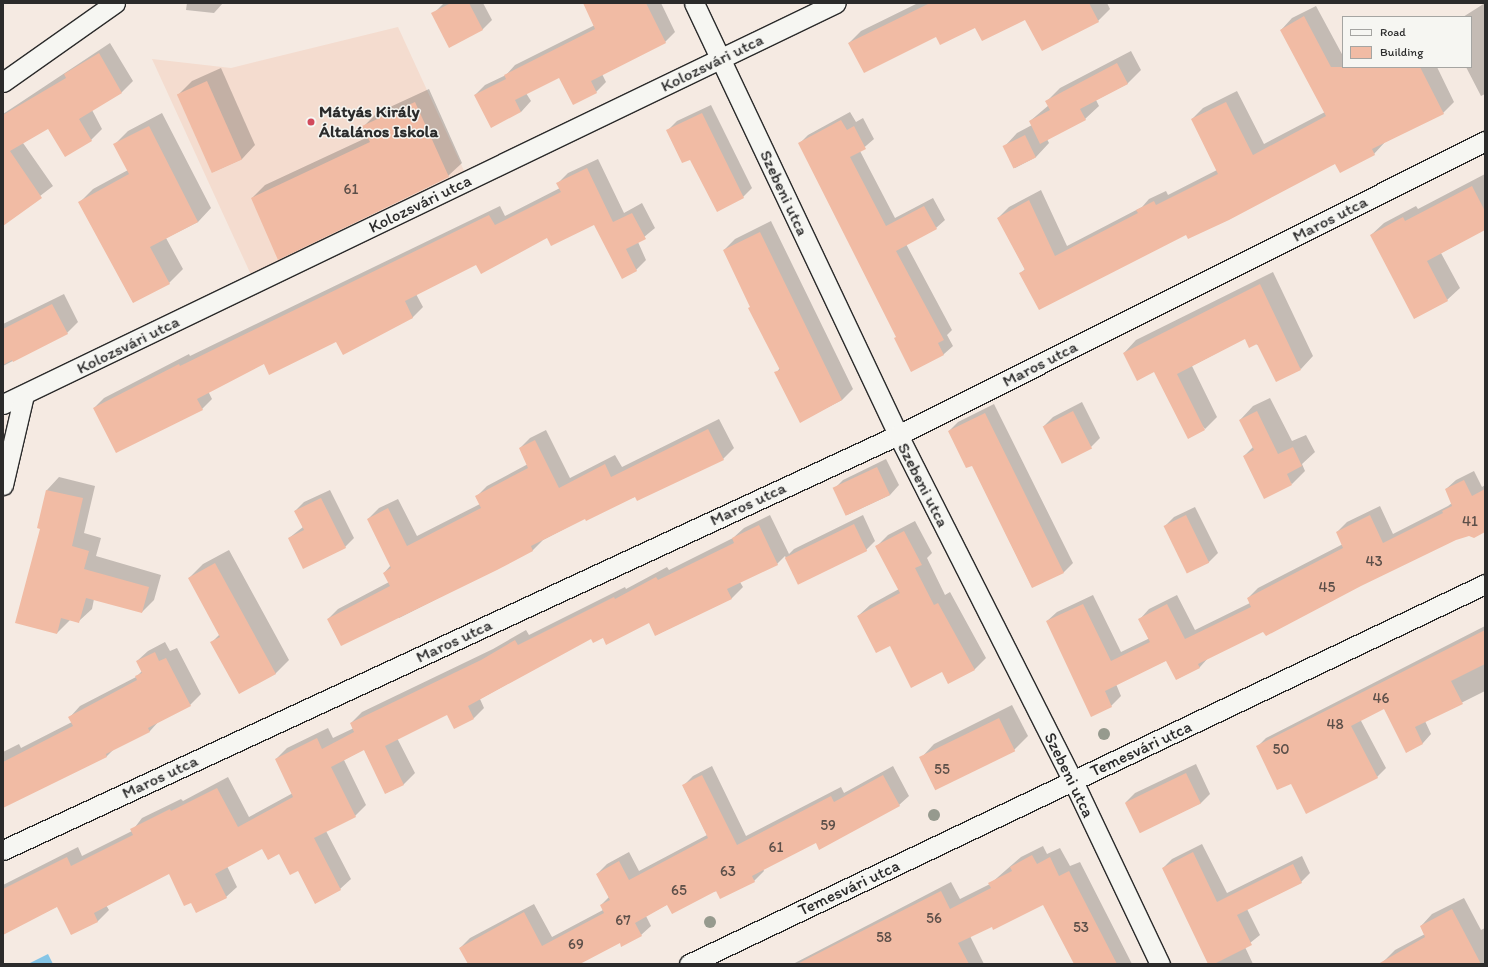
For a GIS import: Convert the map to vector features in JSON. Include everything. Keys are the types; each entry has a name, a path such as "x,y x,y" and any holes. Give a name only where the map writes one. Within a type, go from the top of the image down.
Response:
{"street":[{"path":"3,82 115,3"},
{"name":"Szebeni utca","path":"694,3 898,435 1073,781 1160,964"},
{"name":"Kolozsvári utca","path":"3,404 836,3"},
{"name":"Maros utca","path":"3,850 898,435 1485,141"},
{"path":"3,485 24,395"},
{"name":"Temesvári utca","path":"688,964 1485,584"}],"shaded area":[{"name":"Mátyás Király Általános Iskola","path":"398,27 466,175 252,277 152,59 231,68"}],"water":[{"path":"48,954 53,964 28,964"}],"building":[{"path":"451,3 469,3 483,30 449,48 431,13"},
{"path":"583,3 646,3 666,43 591,81 597,93 573,105 559,78 515,100 521,112 491,128 474,95 506,79 504,75 595,29"},
{"path":"930,3 1089,3 1099,22 1042,51 1025,20 982,41 975,28 940,45 936,37 864,73 848,43"},
{"path":"1304,16 1331,67 1421,68 1444,114 1372,149 1375,155 1340,173 1335,164 1229,220 1188,239 1186,235 1039,310 1019,273 1025,270 997,218 1029,200 1055,256 1138,213 1136,210 1154,201 1156,205 1218,174 1191,119 1226,102 1253,155 1326,116 1280,30"},
{"path":"99,53 122,93 79,119 92,141 65,157 48,129 10,151 42,198 3,226 3,115 66,78 64,74"},
{"path":"1117,63 1128,84 1080,109 1086,120 1040,144 1029,121 1050,110 1045,101"},
{"path":"207,81 242,160 212,173 177,94"},
{"path":"415,102 449,177 278,260 251,198 370,142 362,126"},
{"path":"702,113 744,198 717,212 690,160 682,163 666,130"},
{"path":"841,120 847,130 854,126 866,149 850,157 886,226 924,206 937,229 896,251 944,340 938,343 944,355 911,372 894,338 896,337 798,143"},
{"path":"149,126 198,222 150,247 170,284 133,303 78,202 129,174 113,144"},
{"path":"1025,135 1036,157 1013,168 1003,146"},
{"path":"587,168 613,222 632,213 646,239 626,249 637,271 622,279 594,225 551,246 547,238 481,274 476,265 405,301 413,318 343,355 336,342 269,375 264,364 197,399 203,410 116,453 93,408 179,364 180,366 489,215 495,225 561,192 556,183"},
{"path":"1472,186 1485,211 1485,230 1427,261 1448,301 1414,319 1370,235 1403,217 1405,221"},
{"path":"760,232 842,400 800,423 774,372 780,370 748,308 750,307 723,250"},
{"path":"1260,284 1301,370 1276,382 1257,344 1249,348 1245,339 1177,374 1205,430 1188,439 1154,372 1137,381 1123,353"},
{"path":"52,304 68,334 13,362 12,360 3,365 3,329"},
{"path":"1073,411 1092,448 1062,464 1043,426"},
{"path":"1257,411 1278,454 1293,447 1302,466 1287,474 1292,485 1264,499 1243,456 1254,450 1239,420"},
{"path":"985,413 1064,573 1032,588 972,466 966,468 948,431"},
{"path":"708,429 724,460 637,501 635,497 586,521 585,519 531,546 533,551 497,570 341,646 327,619 390,586 383,573 391,568 367,519 388,508 407,546 481,508 475,496 528,468 519,448 535,440 559,488 605,464 611,477"},
{"path":"877,467 890,495 846,516 833,488"},
{"path":"1464,480 1472,496 1485,489 1485,532 1474,538 1469,536 1456,540 1361,586 1266,636 1263,632 1198,664 1200,668 1176,680 1166,661 1105,691 1112,707 1091,717 1046,621 1083,604 1111,661 1150,642 1138,619 1167,604 1185,639 1251,607 1247,598 1343,548 1336,532 1370,515 1383,543 1443,513 1442,511 1452,506 1445,489"},
{"path":"46,490 83,498 72,546 89,551 84,569 149,587 142,613 86,598 79,623 61,618 57,634 15,623 40,529 37,528"},
{"path":"321,498 346,548 303,569 288,538 304,530 294,511"},
{"path":"1186,515 1209,563 1187,574 1164,526"},
{"path":"854,524 867,551 798,585 785,558"},
{"path":"759,525 778,565 727,589 732,599 655,636 649,623 606,645 603,638 593,643 591,639 468,706 474,719 454,729 447,715 385,746 404,785 385,794 364,750 331,767 356,817 314,838 341,890 315,904 298,871 290,875 279,854 268,860 262,849 215,874 227,898 196,913 191,903 184,906 169,874 94,913 98,922 71,935 57,907 3,935 3,889 67,857 71,866 133,835 130,829 217,788 238,827 293,797 275,759 317,738 322,749 354,732 350,723 481,660 515,640 518,645 614,597 615,599 656,577 658,580 734,543 732,538"},
{"path":"904,531 922,565 915,568 934,605 938,603 975,670 948,684 942,672 911,688 890,646 876,653 857,616 900,593 875,546"},
{"path":"215,563 276,674 239,694 210,642 220,637 188,578"},
{"path":"1485,630 1485,664 1451,681 1463,704 1415,727 1423,744 1406,753 1384,709 1351,726 1378,778 1306,814 1291,784 1277,790 1256,746"},
{"path":"155,652 159,661 166,658 191,706 148,728 150,732 106,754 107,757 3,808 3,762 73,726 68,717 137,680 135,676 142,673 136,661"},
{"path":"999,718 1015,751 935,790 919,757"},
{"path":"1186,773 1201,804 1140,833 1125,803"},
{"path":"702,775 737,845 831,796 834,802 883,775 900,806 819,850 816,843 752,876 755,882 720,899 716,891 672,914 667,905 635,923 642,936 621,947 620,943 580,964 468,964 459,948 524,912 542,946 604,913 600,905 610,900 596,874 619,861 629,880 708,838 682,785"},
{"path":"1193,852 1217,902 1293,864 1302,883 1237,915 1252,945 1214,964 1208,964 1162,868"},
{"path":"1032,855 1037,864 1050,857 1059,876 1069,871 1117,964 1074,964 1043,905 993,930 992,927 958,943 969,964 797,964 941,891 950,909 991,888 988,883 1012,871 1010,867"},
{"path":"1452,909 1481,964 1378,964 1425,937 1420,926"}],"place":[{"name":"Mátyás Király Általános Iskola","path":"311,122"}]}
